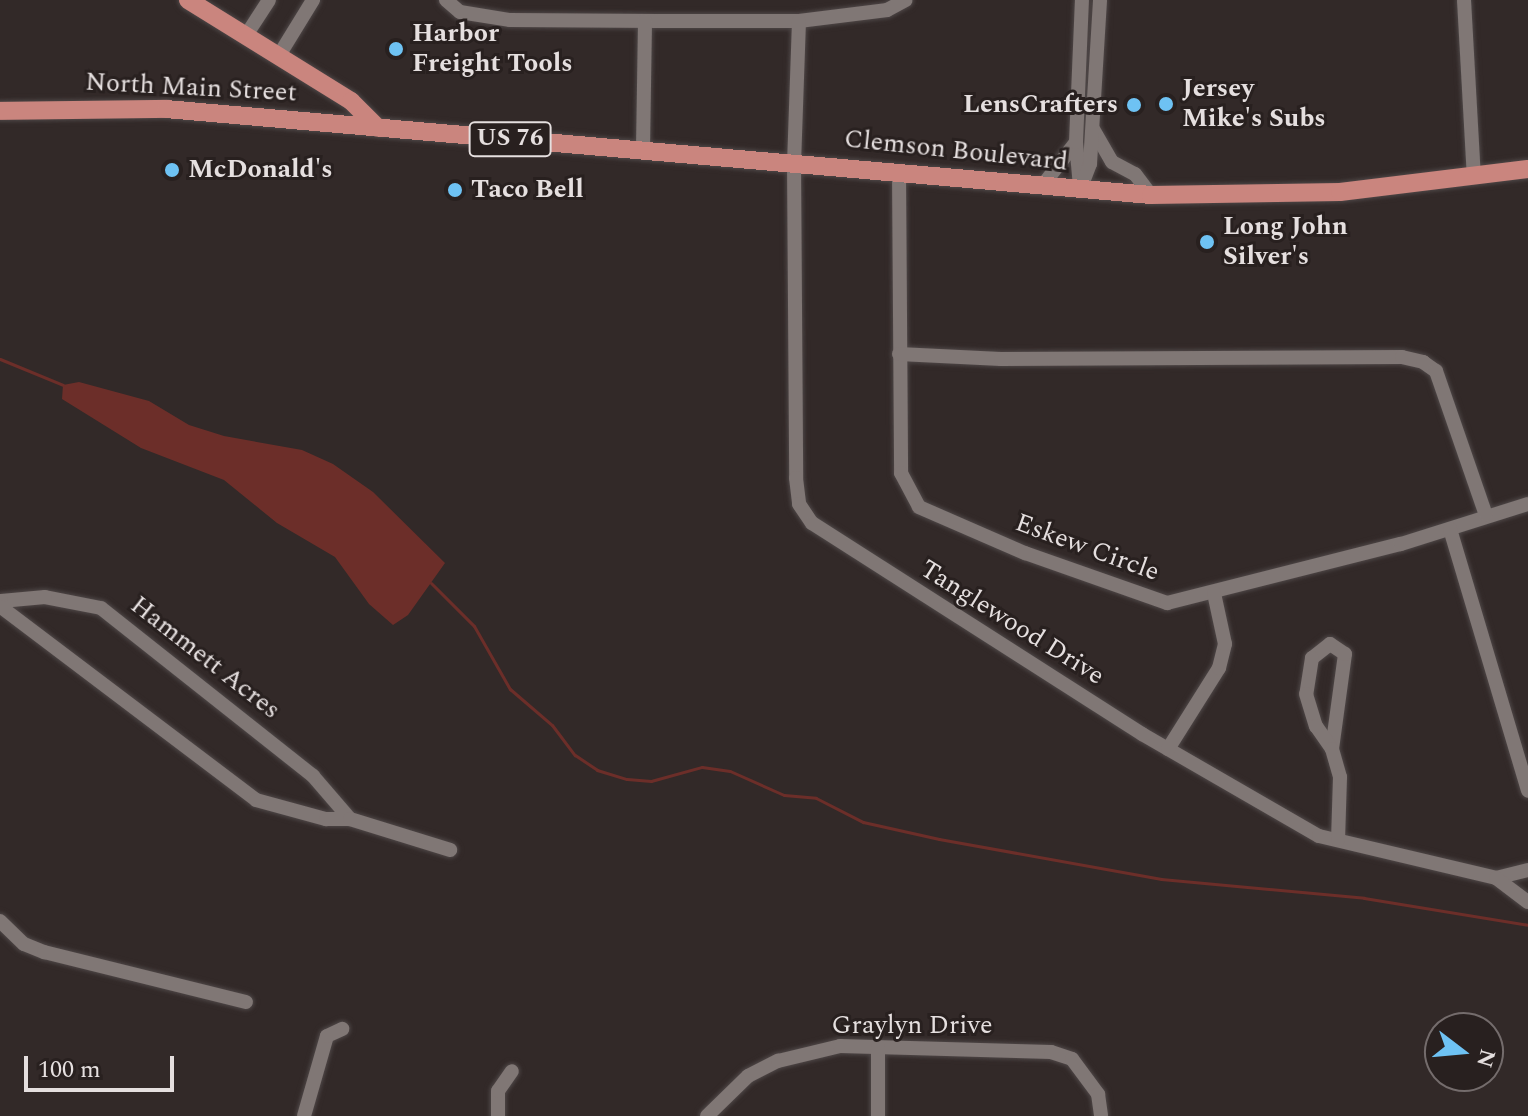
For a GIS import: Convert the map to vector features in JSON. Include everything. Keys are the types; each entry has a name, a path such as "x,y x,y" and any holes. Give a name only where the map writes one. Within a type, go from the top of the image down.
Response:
{"main road":[{"path":"188,0 351,101 378,128"},
{"name":"North Main Street","path":"0,111 166,109 378,128"},
{"name":"Clemson Boulevard","path":"378,128 794,161 1151,195 1312,194 1527,171"}],"street":[{"path":"245,37 269,0"},
{"path":"278,57 313,0"},
{"path":"446,0 460,12 510,20 645,21 799,21 887,10 906,0"},
{"path":"1080,190 1076,142 1082,0"},
{"path":"1080,190 1090,164 1100,0"},
{"path":"1464,0 1474,177"},
{"path":"643,149 645,21"},
{"name":"Tanglewood Drive","path":"799,21 794,161 799,504 812,523 1168,749 1319,836 1496,878 1528,870"},
{"path":"1093,129 1112,162 1135,174 1151,195"},
{"path":"1043,185 1076,142"},
{"name":"Eskew Circle","path":"899,171 901,473 919,507 1025,553 1167,603 1450,529 1528,504"},
{"path":"899,354 1001,359 1402,357 1423,362 1436,371 1486,515"},
{"path":"1450,529 1528,791"},
{"path":"1168,749 1219,668 1225,644 1214,593"},
{"name":"Hammett Acres","path":"350,819 313,776 101,608 45,597 1,601 1,607 256,800 326,819 350,819 450,850"},
{"path":"1332,749 1316,726 1306,694 1312,658 1319,647 1330,644 1345,654 1332,749 1343,799 1338,840"},
{"path":"1496,878 1528,902"},
{"path":"0,921 24,944 44,952 246,1002"},
{"path":"304,1116 327,1036 342,1029"},
{"name":"Graylyn Drive","path":"707,1116 748,1076 778,1061 840,1046 1051,1052 1072,1059 1098,1094 1101,1116"},
{"path":"878,1047 878,1116"},
{"path":"498,1116 498,1091 512,1071"}],"shaded area":[{"path":"79,382 149,401 189,425 224,436 302,450 333,464 373,492 445,563 408,615 393,625 369,604 335,557 277,523 224,480 141,448 62,399 63,385"}],"waterway":[{"path":"0,359 63,385"},
{"path":"431,583 474,626 510,689 552,725 575,755 597,770 627,779 651,781 702,767 730,771 784,795 816,798 863,822 939,839 1161,879 1364,898 1528,925"}],"place":[{"name":"Harbor Freight Tools","path":"396,49"},
{"name":"Jersey Mike's Subs","path":"1166,104"},
{"name":"LensCrafters","path":"1134,105"},
{"name":"McDonald's","path":"172,170"},
{"name":"Taco Bell","path":"455,190"},
{"name":"Long John Silver's","path":"1207,242"}]}
